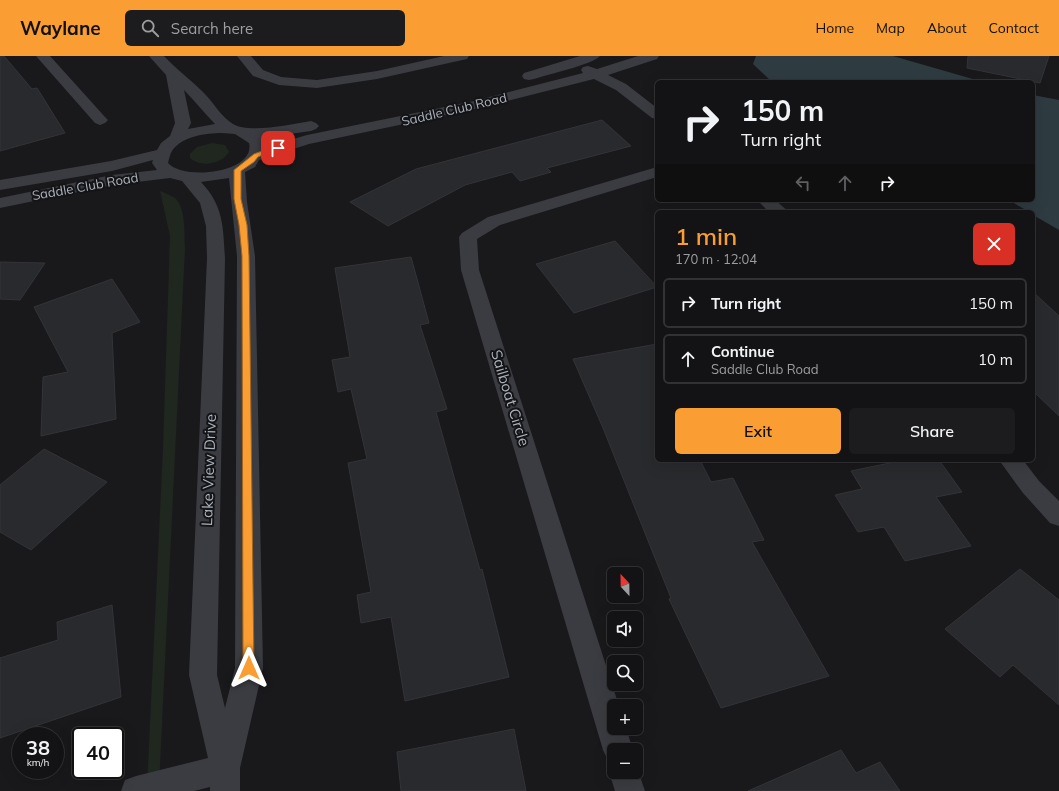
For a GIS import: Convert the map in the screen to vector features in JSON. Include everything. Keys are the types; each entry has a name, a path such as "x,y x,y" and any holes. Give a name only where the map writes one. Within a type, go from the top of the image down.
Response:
{"street":[{"path":"43,56 100,120"},
{"path":"156,56 173,74 200,97 210,111 229,129"},
{"path":"244,56 258,73 279,81 317,84 377,75 462,56"},
{"path":"559,56 621,87 655,113"},
{"name":"Saddle Club Road","path":"516,79 574,63 593,56"},
{"name":"Saddle Club Road","path":"0,203 112,180 179,176 204,178 222,176 237,170 252,161 256,156 292,144 425,116 595,74 652,56"},
{"path":"162,154 167,147 177,139 183,123 173,74"},
{"name":"Saddle Club Road","path":"177,139 202,130 229,129 247,133 264,133 301,128 413,106 464,93"},
{"path":"247,133 256,139 258,147 256,156"},
{"name":"Saddle Club Road","path":"0,185 112,166 162,154"},
{"name":"Lake View Drive","path":"162,154 160,161 163,168 179,176 205,197 210,206 215,230 216,258 203,674 225,779"},
{"path":"136,791 225,779 249,668 246,256 243,225 237,199 237,170"},
{"name":"Sailboat Circle","path":"616,743 470,270 468,237 494,221 655,173"},
{"path":"768,202 778,210"},
{"path":"1012,462 1031,487 1059,516"},
{"path":"626,779 630,791"}],"shaded area":[{"path":"756,56 893,56 976,80 770,80 753,64"},
{"path":"1035,95 1059,100 1059,230 1035,216 1035,210 1026,210 1012,202 1035,202"},
{"path":"212,143 225,145 229,152 226,156 216,162 205,164 190,158 190,154 197,147"},
{"path":"160,191 170,195 179,202 184,221 185,248 159,786 147,788 163,448 170,236"}],"building":[{"path":"0,56 4,56 32,89 37,88 65,133 0,151"},
{"path":"968,56 1049,56 1040,83 1035,82 1035,80 1025,80 967,68"},
{"path":"602,120 631,146 547,168 551,172 520,181 512,172 465,185 388,226 350,202 416,169"},
{"path":"615,241 655,285 655,288 574,313 536,264"},
{"path":"411,257 429,323 420,325 447,409 436,412 480,570 482,569 509,677 405,701 391,617 361,623 357,595 371,592 348,463 367,459 351,389 338,392 332,360 350,357 335,268"},
{"path":"0,262 45,263 20,300 0,299"},
{"path":"112,279 140,322 112,333 116,419 41,436 43,377 68,372 34,307"},
{"path":"1035,294 1059,316 1059,416 1035,393"},
{"path":"655,344 655,462 701,462 711,482 733,478 764,540 752,542 829,676 721,708 669,599 671,598 603,428 573,359"},
{"path":"44,449 107,482 31,550 0,532 0,485"},
{"path":"894,462 940,462 962,492 936,497 971,546 905,561 884,527 858,532 835,495 862,489 851,471"},
{"path":"1020,569 1059,600 1059,705 1013,665 1000,677 945,629"},
{"path":"112,605 121,697 32,727 12,727 12,734 0,738 0,658 58,640 57,622"},
{"path":"514,729 526,791 401,791 397,752"},
{"path":"841,750 856,773 880,762 900,791 748,791"}],"route":[{"path":"249,668 246,256 243,225 236,187 237,170 252,161 256,156 278,148"}]}
